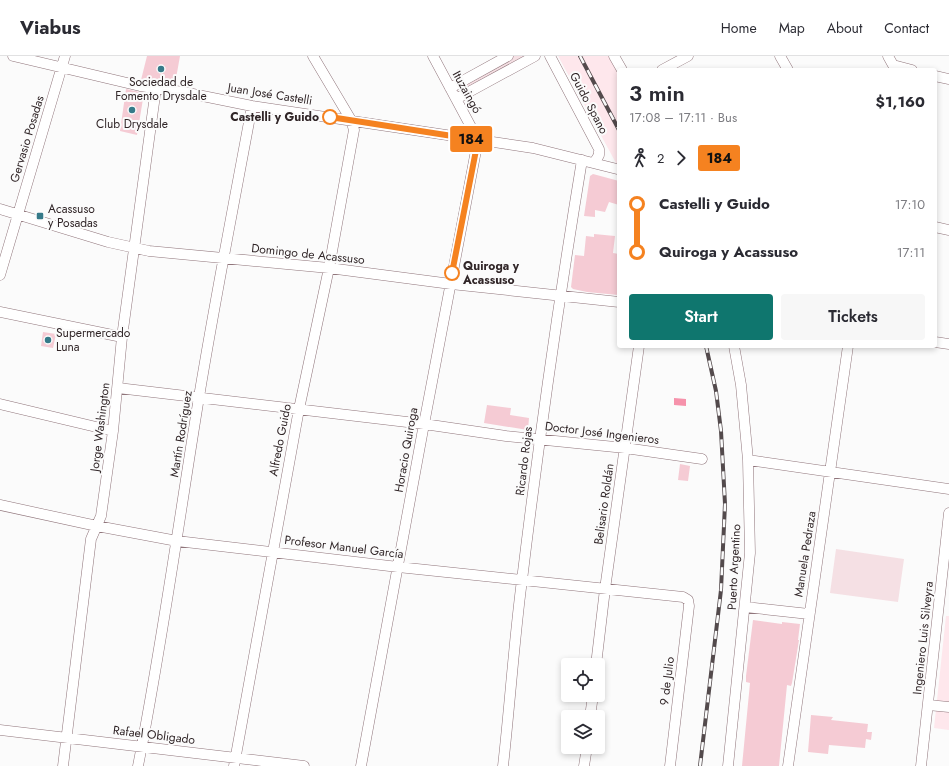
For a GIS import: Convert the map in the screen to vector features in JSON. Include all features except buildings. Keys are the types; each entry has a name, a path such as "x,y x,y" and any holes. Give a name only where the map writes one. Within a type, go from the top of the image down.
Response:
{"street":[{"name":"Juan José Castelli","path":"14,56 140,86 252,106 533,148 617,170"},
{"name":"Gervasio Posadas","path":"0,275 17,214 63,67 65,56"},
{"name":"Ituzaingó","path":"433,56 478,140"},
{"path":"450,88 508,56"},
{"path":"456,100 535,56"},
{"name":"Guido Spano","path":"550,56 599,149 599,155 594,163"},
{"path":"614,56 621,68"},
{"path":"666,68 688,56"},
{"path":"780,56 787,68"},
{"path":"315,57 351,120"},
{"path":"891,64 905,68"},
{"path":"937,76 949,79"},
{"name":"Jorge Washington","path":"63,766 91,539 101,516 113,431 122,337 156,88"},
{"name":"Martín Rodríguez","path":"138,766 177,541 199,398 223,258 252,106"},
{"name":"Alfredo Guido","path":"235,762 299,409 329,268 354,130 351,120"},
{"name":"Horacio Quiroga","path":"361,766 478,140"},
{"name":"Ricardo Rojas","path":"503,766 522,581 540,439 560,296 582,160"},
{"name":"Domingo de Acassuso","path":"0,209 108,242 134,248 329,268 451,284 617,302"},
{"path":"937,228 949,230"},
{"path":"0,312 122,337"},
{"path":"937,342 949,344"},
{"name":"Belisario Roldán","path":"597,658 624,448 639,348"},
{"name":"Puerto Argentino","path":"728,766 750,553 748,460 741,385 734,348"},
{"name":"Manuela Pedraza","path":"788,766 848,348"},
{"name":"Doctor José Ingenieros","path":"118,388 424,424 506,436 624,448 702,458"},
{"path":"0,404 113,431"},
{"path":"748,460 949,489"},
{"name":"Profesor Manuel García","path":"0,505 97,526 177,541 522,581 606,589 683,598 688,600"},
{"name":"Ingeniero Luis Silveyra","path":"921,766 949,513"},
{"name":"9 de Julio","path":"670,766 689,606 688,600"},
{"path":"745,607 809,614"},
{"path":"928,705 949,707"},
{"name":"Rafael Obligado","path":"0,730 142,746 235,762 304,766"},
{"path":"584,766 586,754"}],"shaded area":[{"path":"513,56 529,56 463,93 459,86"},
{"path":"558,56 609,56 617,71 616,163"},
{"path":"674,398 686,399 686,406 674,405"},
{"path":"836,549 904,559 898,602 830,593"},
{"path":"946,616 949,616 949,730 934,728"}],"railway":[{"path":"580,56 617,126"},
{"path":"700,766 721,590 725,504 721,431 716,391 706,348"}],"bus line":[{"name":"184","path":"330,117 478,140 452,273"}],"place":[{"name":"Sociedad de Fomento Drysdale","path":"161,69"},
{"name":"Club Drysdale","path":"132,110"},
{"name":"Castelli y Guido","path":"330,117"},
{"name":"Acassuso y Posadas","path":"40,216"},
{"name":"Quiroga y Acassuso","path":"452,273"},
{"name":"Supermercado Luna","path":"48,340"}]}
